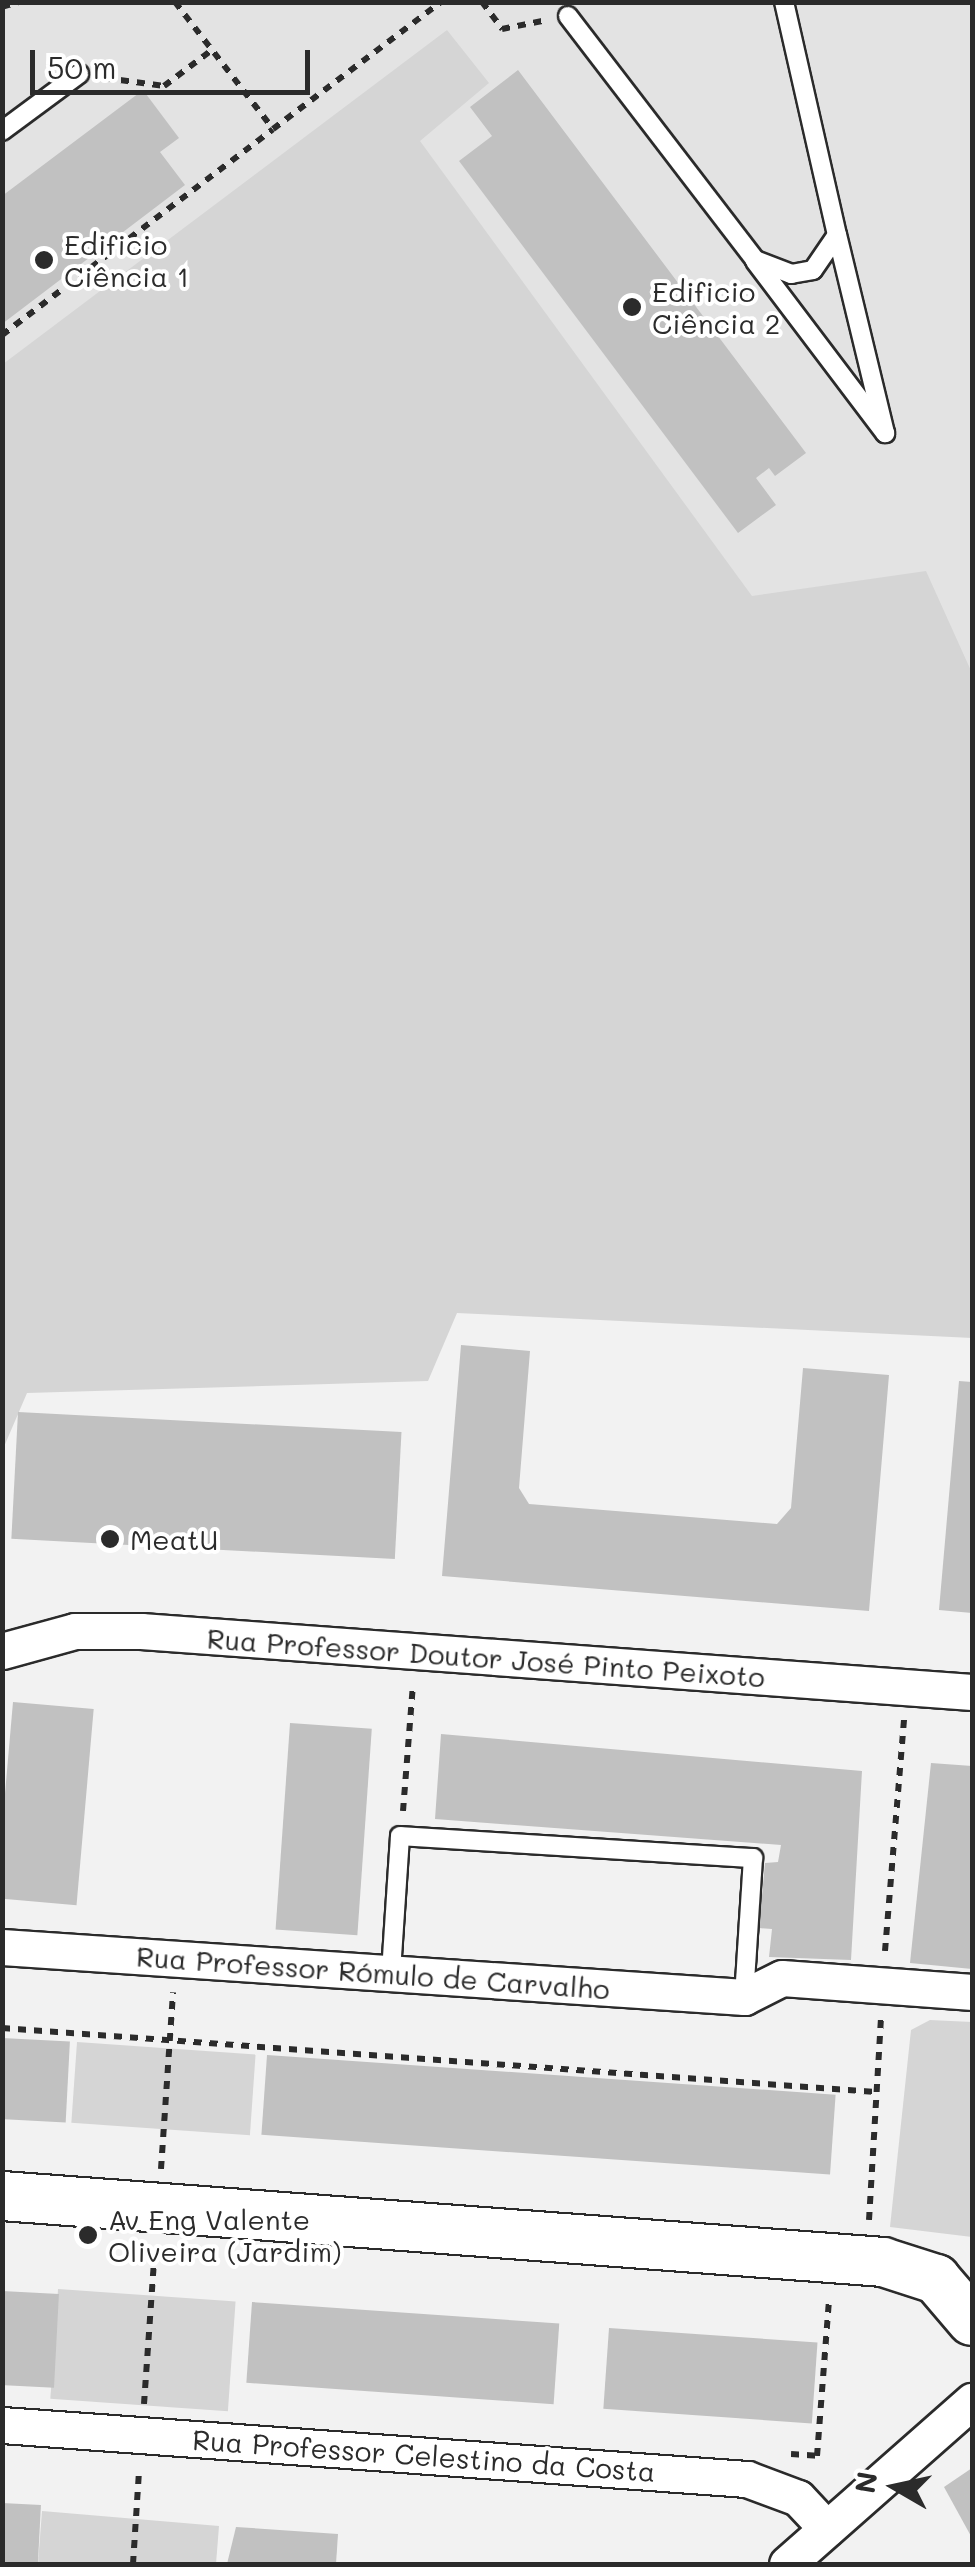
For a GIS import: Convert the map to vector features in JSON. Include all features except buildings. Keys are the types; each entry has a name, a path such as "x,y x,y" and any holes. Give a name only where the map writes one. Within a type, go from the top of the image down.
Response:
{"street":[{"name":"Rua Professor Doutor José Pinto Peixoto","path":"2,1651 74,1630 102,1630 972,1692"},
{"name":"Rua Professor Rómulo de Carvalho","path":"2,1947 744,1997"},
{"path":"744,1997 782,1978 972,1992"},
{"path":"2,2196 883,2262 972,2259"},
{"path":"883,2262 936,2279 972,2321"},
{"path":"787,2564 972,2401"},
{"name":"Rua Professor Celestino da Costa","path":"2,2425 747,2480 798,2498 827,2529"}],"lane":[{"path":"568,16 884,433 784,2"},
{"path":"2,131 78,74"},
{"path":"754,260 791,274 813,270 837,235"},
{"path":"392,1972 400,1836 753,1858 744,1997"}],"path":[{"path":"2,8 18,2"},
{"path":"175,2 273,129"},
{"path":"2,335 440,2"},
{"path":"482,2 502,30 568,16"},
{"path":"78,74 164,86 212,50"},
{"path":"400,1836 416,1653"},
{"path":"133,2564 175,1958"},
{"path":"2,2028 876,2092"},
{"path":"818,2456 832,2258"}],"shaded area":[{"path":"2,3 972,3 972,1159 3,1390"},
{"path":"447,30 489,83 420,141 752,596 926,571 972,673 972,1338 457,1313 428,1381 27,1393 3,1449 3,364"},
{"path":"930,2020 972,2022 972,2237 890,2227 911,2030"},
{"path":"77,2042 256,2054 250,2135 71,2123"},
{"path":"58,2289 236,2301 228,2411 50,2399"},
{"path":"42,2511 219,2526 216,2564 38,2564"}],"place":[{"name":"Edificio Ciência 1","path":"44,260"},
{"name":"Edificio Ciência 2","path":"632,307"},
{"name":"MeatU","path":"110,1539"},
{"name":"Av Eng Valente Oliveira (Jardim)","path":"88,2235"}]}
